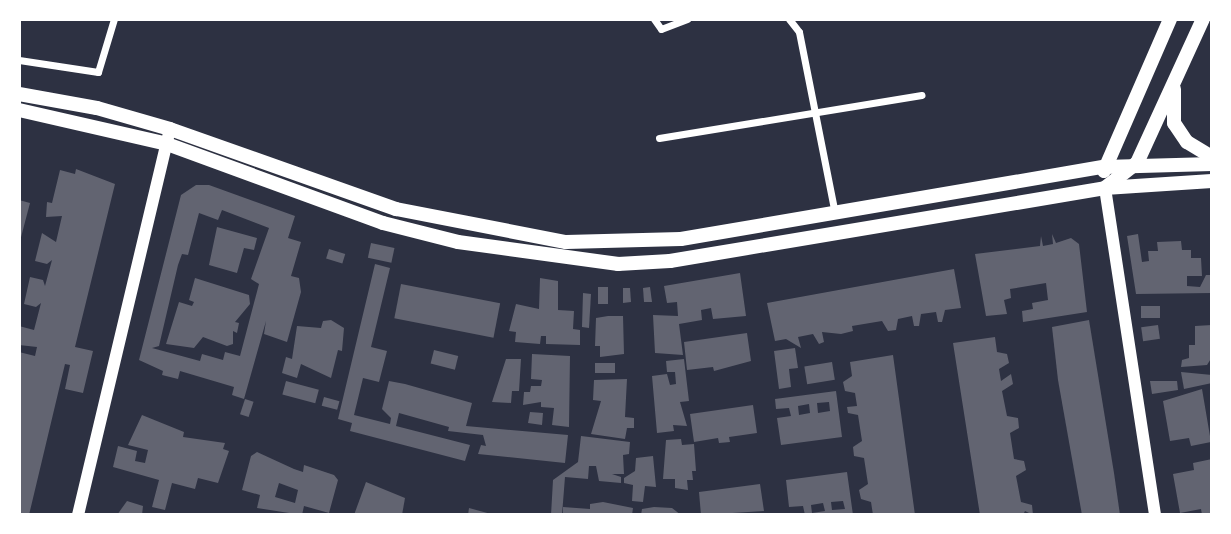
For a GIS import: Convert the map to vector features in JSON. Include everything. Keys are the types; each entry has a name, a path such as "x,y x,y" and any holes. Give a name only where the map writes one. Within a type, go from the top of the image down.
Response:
{"main road":[{"path":"1105,188 1104,167 1170,19"},
{"path":"1105,188 1138,163 1203,19"},
{"path":"1175,78 1174,122 1187,142 1212,157"},
{"path":"19,94 97,108 383,223 458,242 618,264 670,261 1105,188 1212,181"},
{"path":"19,110 169,136 396,209 566,242 681,239 1104,167 1138,163 1212,164"}],"street":[{"path":"19,60 98,72 114,19"},
{"path":"654,19 661,29 687,19"},
{"path":"789,19 799,32 835,214"},
{"path":"659,138 921,95"},
{"path":"78,515 169,136"},
{"path":"1105,188 1155,515"}],"building":[{"path":"76,169 115,184 75,347 93,351 83,393 65,389 70,365 65,364 29,515 19,515 19,352 35,356 37,347 19,345 19,326 34,330 41,303 36,307 24,304 30,277 43,280 45,286 52,260 47,264 35,261 42,233 56,242 62,216 46,217 47,202 52,203 60,170 75,174"},
{"path":"196,185 209,185 295,216 288,238 301,242 291,276 299,278 301,292 287,342 264,334 266,321 244,399 232,395 234,387 180,371 178,379 162,375 163,371 139,360 181,195","holes":["222,210 269,228 251,279 259,284 240,356 225,352 223,360 202,354 200,361 152,348 159,346 178,265 182,254 188,255 199,213 218,220"]},
{"path":"19,200 30,203 20,241 19,241"},
{"path":"217,227 257,238 254,250 244,248 237,273 209,265"},
{"path":"1052,234 1056,243 1071,238 1079,244 1087,312 1023,322 1022,311 1033,309 1032,303 1048,300 1046,283 1010,289 1011,298 1004,300 1007,314 986,316 975,254 1040,246 1041,236 1043,246 1053,244"},
{"path":"1138,234 1142,262 1149,261 1148,251 1158,251 1157,242 1181,241 1182,250 1191,250 1191,258 1201,258 1202,276 1187,276 1187,286 1200,287 1206,275 1212,275 1212,293 1136,294 1127,236"},
{"path":"371,243 394,248 391,263 368,258"},
{"path":"329,249 345,254 342,264 326,259"},
{"path":"375,264 390,268 371,347 387,351 379,382 363,378 354,415 390,424 391,418 382,409 389,381 405,384 472,403 466,426 568,435 565,463 478,454 481,445 486,446 483,435 448,431 449,427 399,413 396,426 470,445 465,461 350,431 352,423 338,419"},
{"path":"954,269 961,308 945,310 942,322 938,322 936,312 921,314 919,326 914,326 912,316 898,319 896,330 888,331 882,321 852,326 853,331 841,334 822,332 824,342 819,344 813,334 798,337 801,348 786,339 775,341 767,303"},
{"path":"740,273 746,316 713,319 711,308 701,310 702,320 679,324 683,355 655,353 653,315 678,316 677,302 667,303 664,286"},
{"path":"195,278 249,295 250,304 235,322 239,323 237,333 233,331 233,344 227,346 203,337 194,348 166,344 179,302 192,306 194,302 189,300"},
{"path":"540,278 558,281 558,310 574,311 573,329 580,330 580,345 546,344 546,336 541,336 540,344 515,342 516,332 509,331 516,304 539,309"},
{"path":"401,284 500,303 493,338 394,318"},
{"path":"598,287 608,287 608,304 598,304"},
{"path":"650,287 652,302 644,302 643,288"},
{"path":"623,288 630,288 631,302 623,303"},
{"path":"583,293 591,294 589,328 582,327"},
{"path":"1141,306 1160,306 1160,318 1141,318"},
{"path":"623,316 624,354 600,357 600,346 595,346 596,318"},
{"path":"331,320 344,328 342,351 338,350 331,378 301,364 297,378 282,373 286,357 292,359 297,326 321,328 323,321"},
{"path":"1089,320 1120,515 1082,515 1058,380 1052,327"},
{"path":"1158,325 1160,339 1143,341 1141,327"},
{"path":"1212,325 1212,357 1207,365 1181,367 1182,360 1189,358 1189,345 1195,345 1195,326"},
{"path":"747,333 751,361 714,371 713,367 687,370 684,342"},
{"path":"995,337 997,352 1007,354 1009,363 999,369 1001,381 1011,374 1013,384 1002,391 1007,416 1018,418 1019,428 1010,433 1014,459 1024,461 1026,470 1016,476 1021,502 1032,505 1033,515 1025,511 1023,515 980,515 953,343"},
{"path":"795,348 798,368 789,369 791,387 779,389 774,351"},
{"path":"434,350 458,356 455,370 431,364"},
{"path":"532,354 570,356 569,427 552,425 554,408 541,407 541,402 523,405 524,392 530,392 531,386 541,386 542,380 531,379"},
{"path":"893,355 915,515 873,515 871,502 861,499 859,490 868,484 864,458 854,456 853,447 862,441 858,415 848,413 847,407 857,406 855,393 845,391 843,382 852,376 850,362"},
{"path":"506,359 521,359 519,391 512,391 511,403 492,402"},
{"path":"684,359 689,401 680,402 687,426 673,425 674,431 657,433 652,376 667,374 670,385 676,384 675,372 667,372 666,361"},
{"path":"832,362 835,380 807,384 804,366"},
{"path":"595,363 615,363 615,373 595,373"},
{"path":"1181,372 1212,375 1212,383 1184,389"},
{"path":"627,379 625,417 634,418 634,428 627,428 625,439 591,434 601,401 593,400 594,380"},
{"path":"286,381 319,390 315,403 282,395"},
{"path":"1150,381 1177,381 1178,390 1152,394"},
{"path":"1202,389 1211,442 1191,446 1189,438 1170,441 1163,401"},
{"path":"836,391 842,437 781,445 777,418 791,416 789,408 776,409 775,399","holes":["829,402 830,411 818,413 817,403","809,404 810,413 799,415 798,406"]},
{"path":"324,397 339,401 337,410 322,406"},
{"path":"245,399 254,402 249,417 240,414"},
{"path":"753,405 757,433 729,437 730,442 719,443 718,438 694,442 690,414"},
{"path":"530,412 543,413 542,425 528,423"},
{"path":"142,415 184,432 183,437 225,443 223,449 229,451 218,483 198,478 195,489 172,483 165,510 152,507 159,480 113,467 118,446 137,451 135,461 145,463 148,450 128,445"},
{"path":"581,436 630,442 629,454 623,455 624,474 612,474 621,477 621,483 599,481 596,466 589,466 588,479 565,477 562,515 551,515 553,480 578,462"},
{"path":"681,439 682,445 694,444 696,471 692,471 693,480 687,480 688,490 675,488 675,479 663,479 666,440"},
{"path":"257,452 303,472 304,465 334,475 338,480 329,513 304,506 302,515 257,508 260,495 242,490 251,456","holes":["279,483 298,490 295,503 275,497"]},
{"path":"653,456 656,487 645,486 643,502 632,501 633,485 624,483 624,478 635,471 636,458"},
{"path":"1212,459 1212,515 1202,515 1201,509 1180,513 1173,474 1194,470 1193,463"},
{"path":"847,472 853,515 805,515 803,506 789,507 786,480","holes":["843,501 845,509 832,510 831,502","823,503 825,511 812,513 811,505"]},
{"path":"366,482 405,498 402,515 354,515"},
{"path":"760,484 764,511 701,515 699,492"},
{"path":"127,501 143,506 142,515 117,515"},
{"path":"603,502 633,508 632,515 563,515 563,507 590,509 590,504"},
{"path":"469,508 491,514 468,515"},
{"path":"672,508 681,515 641,515 642,509"}]}
